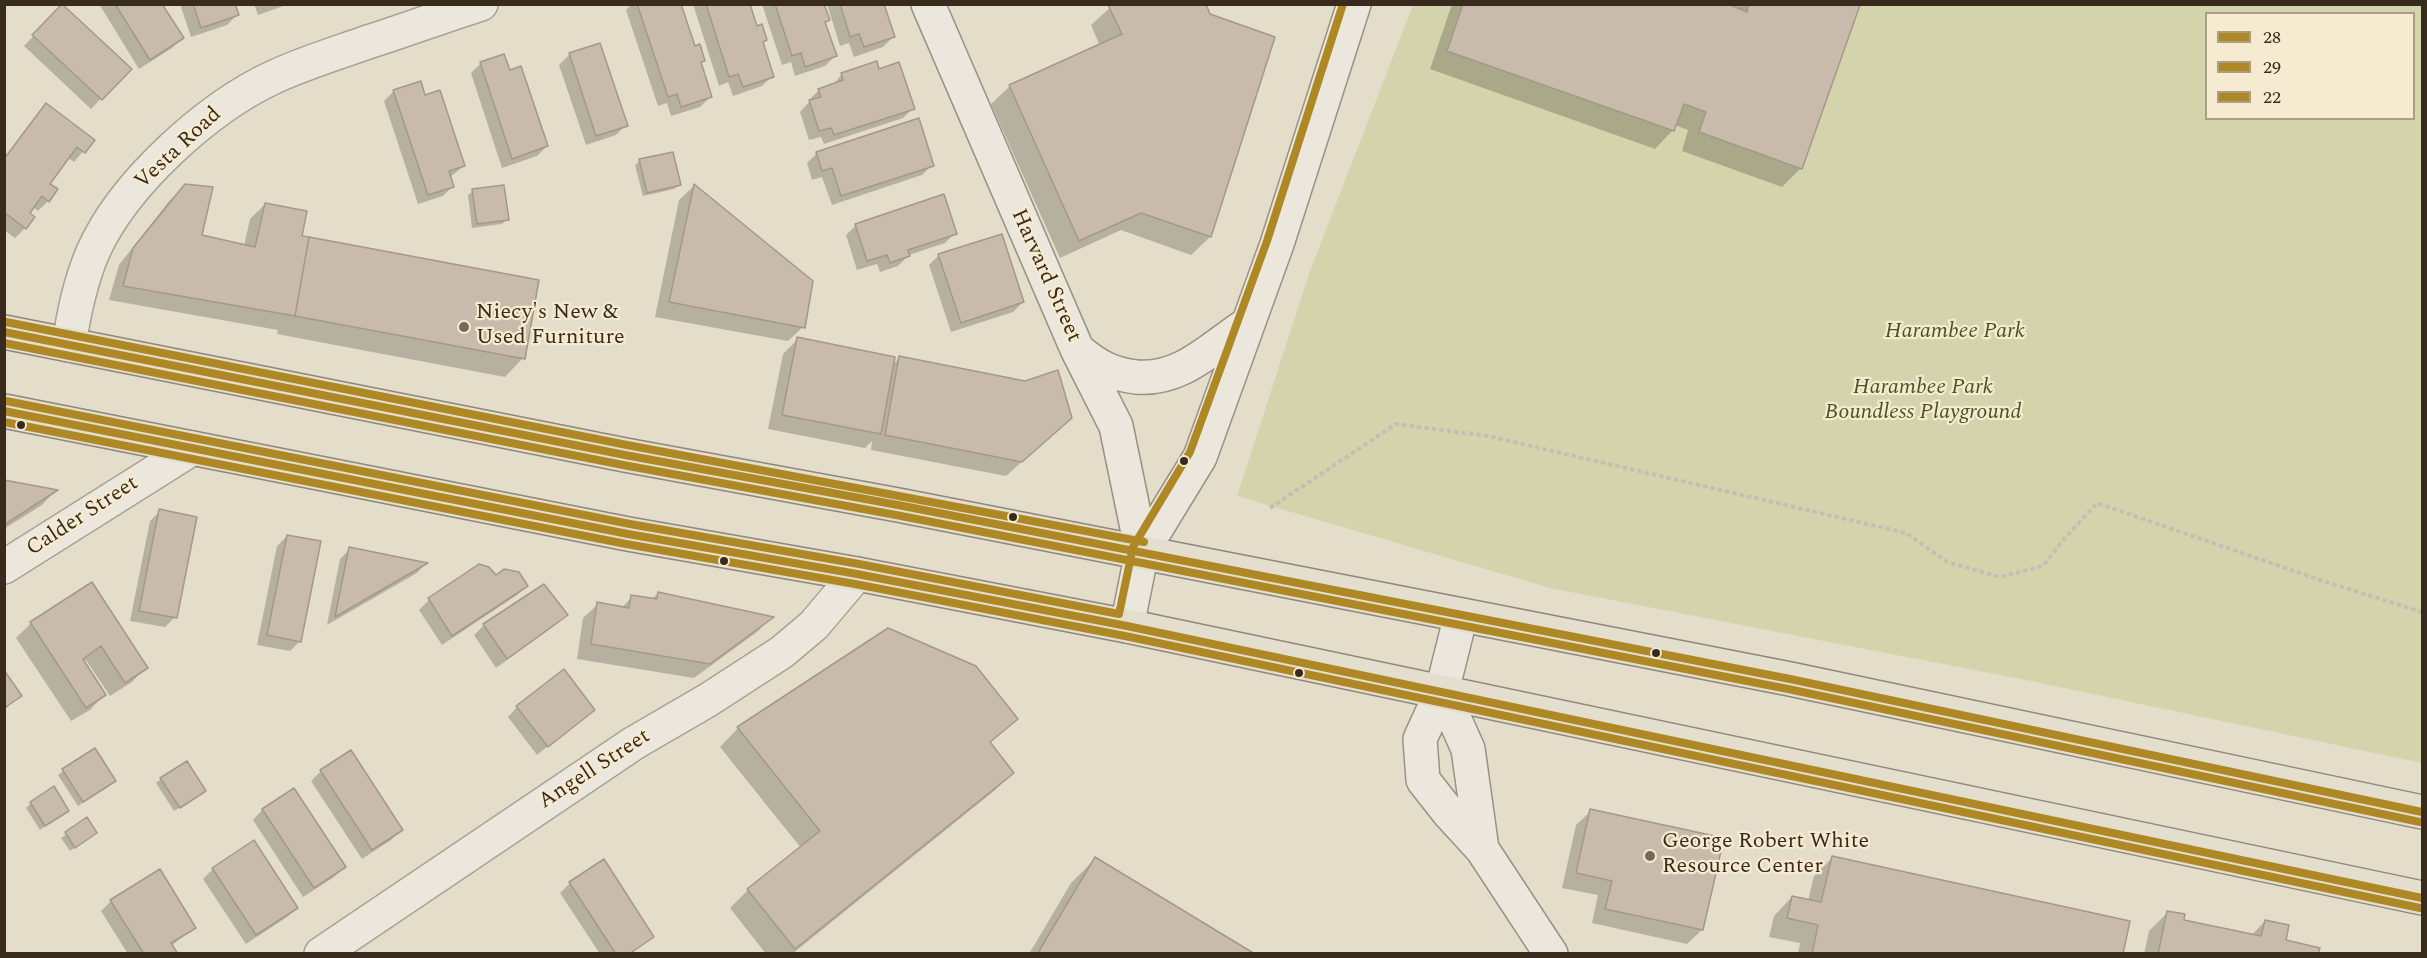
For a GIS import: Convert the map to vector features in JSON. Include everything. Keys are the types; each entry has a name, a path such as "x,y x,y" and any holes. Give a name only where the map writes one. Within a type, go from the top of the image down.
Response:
{"main road":[{"name":"Vesta Road","path":"69,345 82,281 108,224 154,167 208,117 273,77 312,61 481,4"},
{"name":"Harvard Street","path":"928,4 1077,349 1116,426 1142,552"},
{"path":"1127,626 1142,552 1200,457 1276,244 1354,4"},
{"path":"1077,349 1098,367 1120,375 1150,378 1174,373 1196,361 1246,326"},
{"path":"4,332 613,453 1142,552 1790,679 2422,812"},
{"path":"4,411 628,534 856,574 1127,626 2422,898"},
{"name":"Calder Street","path":"4,567 192,448"},
{"name":"Angell Street","path":"321,954 634,743 708,700 782,652 814,626 856,574"},
{"path":"1461,615 1442,692 1420,739 1423,780 1482,849 1551,954"},
{"path":"1442,692 1468,748 1482,849"}],"path":[{"path":"1270,508 1396,424 1488,436 1906,534 1947,562 2000,577 2043,566 2064,538 2097,503 2323,581 2422,612"}],"green space":[{"name":"Harambee Park","path":"1413,5 2422,5 2422,763 2031,681 1550,588 1237,496 1310,271"}],"building":[{"path":"62,4 132,69 102,100 32,35"},
{"path":"115,4 162,4 184,38 150,60"},
{"path":"193,4 235,4 239,15 201,28"},
{"path":"637,4 681,4 695,46 700,44 705,61 701,62 712,97 681,107 677,94 668,97"},
{"path":"706,4 750,4 757,26 762,24 767,40 763,42 774,77 743,87 738,74 729,77"},
{"path":"775,4 824,4 830,20 825,22 837,56 805,67 801,53 792,56"},
{"path":"840,4 884,4 895,37 864,47 859,34 850,37"},
{"path":"1110,4 1206,4 1210,14 1275,37 1211,237 1141,213 1079,241 1009,85 1122,34 1108,5"},
{"path":"1463,4 1728,4 1747,12 1749,4 1860,5 1802,169 1699,132 1706,112 1684,104 1674,131 1447,51"},
{"path":"600,43 628,126 596,136 569,53"},
{"path":"504,54 510,70 521,66 548,146 512,159 480,62"},
{"path":"877,61 879,69 899,62 915,109 834,135 831,128 819,131 809,100 821,97 818,89 843,80 841,73"},
{"path":"421,81 425,95 440,90 465,166 449,171 454,187 428,195 393,90"},
{"path":"46,103 95,140 85,153 77,147 50,184 58,189 49,202 42,196 30,213 35,217 26,229 4,212 4,159"},
{"path":"919,118 934,166 841,196 832,168 822,171 816,152"},
{"path":"673,152 681,185 647,193 639,159"},
{"path":"185,184 213,187 202,235 255,247 265,203 307,211 302,236 309,237 295,316 123,286 133,248"},
{"path":"694,184 813,281 805,328 669,302"},
{"path":"504,185 509,220 477,224 472,189"},
{"path":"944,194 957,234 908,250 910,256 890,263 887,255 867,261 855,224"},
{"path":"1002,234 1024,302 961,323 938,254"},
{"path":"309,237 539,280 525,359 295,316"},
{"path":"797,337 895,357 881,434 782,415"},
{"path":"899,356 1025,381 1058,370 1072,418 1022,462 885,435"},
{"path":"4,480 58,490 4,525"},
{"path":"159,509 197,517 177,618 139,611"},
{"path":"287,535 321,541 301,642 267,635"},
{"path":"349,547 428,563 335,617"},
{"path":"479,564 489,567 496,575 504,569 519,572 528,586 452,636 428,598"},
{"path":"92,582 148,668 125,683 101,646 83,659 106,695 86,708 30,622"},
{"path":"544,584 568,615 507,659 483,624"},
{"path":"658,592 774,617 710,664 591,644 597,602 629,608 631,595 657,599"},
{"path":"888,628 976,666 1018,719 990,742 1014,773 795,949 747,889 820,831 737,727"},
{"path":"564,669 595,710 548,747 516,706"},
{"path":"4,670 22,696 4,708"},
{"path":"95,748 116,781 83,802 62,769"},
{"path":"351,750 403,830 372,850 320,770"},
{"path":"187,761 206,791 180,808 160,778"},
{"path":"54,786 69,811 45,826 30,802"},
{"path":"294,788 346,867 314,888 262,809"},
{"name":"George Robert White Resource Center","path":"1590,809 1724,838 1703,930 1605,909 1612,881 1576,873"},
{"path":"87,817 97,833 75,848 65,832"},
{"path":"254,840 298,908 256,935 212,868"},
{"path":"1832,856 2130,921 2123,954 1812,954 1818,925 1787,918 1792,896 1821,902"},
{"path":"1095,857 1255,954 1043,954 1039,951"},
{"path":"604,859 654,937 629,954 616,954 569,882"},
{"path":"160,869 196,928 171,943 178,954 144,954 110,900"},
{"path":"2167,911 2185,914 2184,920 2261,936 2265,920 2289,925 2286,940 2320,948 2318,954 2158,954"}],"transit line":[{"name":"22","path":"6,401 630,524 859,564 1119,614 1133,547 1190,452 1267,241 1343,4"},
{"name":"22","path":"6,322 627,445 1144,542"},
{"name":"28","path":"4,332 625,455 898,505 1790,679 2422,812"},
{"name":"29","path":"4,343 623,465 896,515 1788,689 2420,822"},
{"name":"28","path":"4,411 628,534 857,574 1127,626 2422,898"},
{"name":"29","path":"4,422 626,544 855,584 1125,636 2420,908"}],"place":[{"name":"Niecy's New & Used Furniture","path":"464,327"},
{"name":"George Robert White Resource Center","path":"1650,856"}],"park label":[{"name":"Harambee Park Boundless Playground","path":"1923,402"}]}
